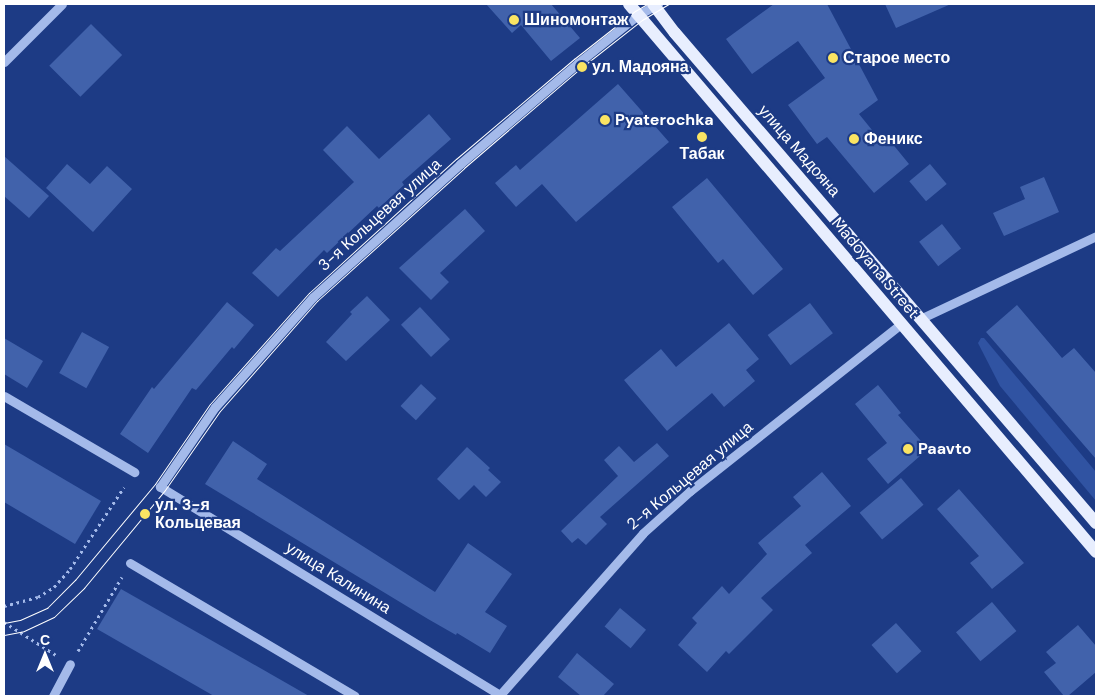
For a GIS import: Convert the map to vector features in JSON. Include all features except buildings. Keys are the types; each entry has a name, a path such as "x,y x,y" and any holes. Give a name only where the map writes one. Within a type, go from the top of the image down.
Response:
{"main road":[{"name":"Madoyana Street","path":"629,4 1096,552"},
{"name":"улица Мадояна","path":"655,4 675,33 922,318 1096,524"}],"street":[{"path":"4,62 62,4"},
{"name":"3-я Кольцевая улица","path":"160,487 215,407 313,296 468,157 578,63 638,15 655,4"},
{"path":"922,318 1096,236"},
{"name":"2-я Кольцевая улица","path":"499,696 643,533 690,491 901,324"},
{"path":"4,396 134,472"},
{"name":"улица Калинина","path":"160,487 499,696"},
{"path":"130,563 354,696"},
{"path":"53,696 70,664"}],"path":[{"path":"4,606 38,597 54,587 70,569 134,472"},
{"path":"4,622 70,664 130,563"}],"shaded area":[{"path":"981,338 984,338 1096,472 1096,501 1000,386 978,343"}],"tram line":[{"path":"4,623 20,620 47,608 75,580 155,484 210,404 309,293 456,159 574,59 635,11 647,4"},
{"path":"4,635 24,631 54,617 84,588 165,490 220,411 317,301 464,168 582,67 642,20 669,4"}],"place":[{"name":"Шиномонтаж","path":"514,20"},
{"name":"Старое место","path":"833,58"},
{"name":"ул. Мадояна","path":"582,67"},
{"name":"Pyaterochka","path":"605,120"},
{"name":"Табак","path":"702,137"},
{"name":"Феникс","path":"854,139"},
{"name":"Paavto","path":"908,449"},
{"name":"ул. 3-я Кольцевая","path":"145,514"}]}
